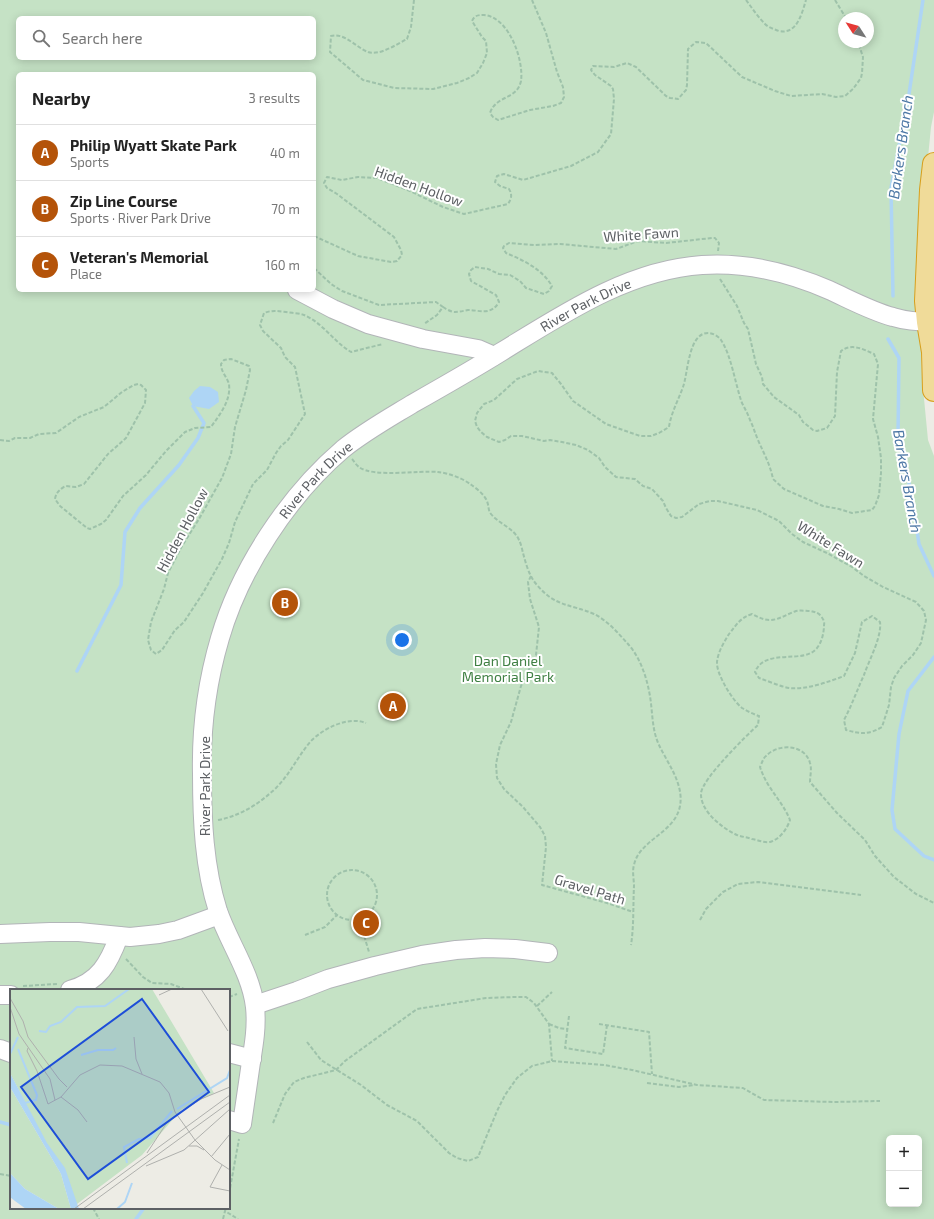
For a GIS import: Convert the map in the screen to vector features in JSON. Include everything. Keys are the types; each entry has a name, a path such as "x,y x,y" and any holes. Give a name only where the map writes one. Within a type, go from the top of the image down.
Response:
{"highway":[{"path":"934,164 931,190 927,293 931,322 934,390"}],"street":[{"name":"River Park Drive","path":"236,1122 252,1059 256,1023 255,1005 243,969 219,915 208,870 204,845 203,820 202,774 204,722 210,680 220,638 233,604 256,556 284,512 313,478 344,448 370,430 571,309 632,281 651,274 680,267 705,265 750,267 801,279 891,317 931,322"},
{"path":"301,292 332,309 368,324 407,335 478,349 494,356"},
{"path":"0,934 79,932 117,943 152,934 172,931 219,915"},
{"path":"64,987 88,983 106,966 117,943"},
{"path":"255,1005 328,979 373,966 422,955 456,950 485,948 515,949 548,953"},
{"path":"0,996 10,993"},
{"path":"0,1048 10,1052"},
{"path":"230,1053 252,1059"}],"path":[{"path":"414,0 413,17 407,38 386,50 369,52 336,34 331,36 330,52 363,80 394,88 433,89 457,83 477,73 487,53 486,41 472,21 477,15 488,16 496,20 504,27 517,49 521,71 520,82 516,90 510,96 500,99 491,109 490,113 498,120 530,110 553,106 561,103 564,98 563,87 556,72 546,34 532,0"},
{"path":"746,0 770,29 784,32 792,30 801,18 806,0"},
{"path":"836,0 843,12"},
{"name":"Hidden Hollow","path":"316,237 358,256 391,262 397,261 402,255 394,237 327,188 324,183 327,178 342,180 358,176 377,178 410,191 443,208 464,214 508,204 511,200 512,193 509,189 500,186 495,182 497,176 504,174 522,180 571,166 598,152 611,134 614,99 611,86 595,75 592,70 593,66 614,67 627,63 636,67 666,96 678,99 686,90 687,85 688,49 696,42 706,43 742,77 775,92 791,96 822,94 836,97 845,96 861,78 863,57 860,48"},
{"name":"White Fawn","path":"443,307 454,312 470,310 479,312 492,309 497,306 499,302 496,295 471,281 469,274 475,267 488,269 499,274 510,275 520,281 526,288 535,292 544,294 549,291 552,286 547,278 524,260 506,253 503,248 509,243 534,245 560,244 616,249 626,247 638,241 666,243 715,238 719,243 719,274 722,283 737,306 744,324 748,328 756,364 762,376 763,384 774,397 799,415 803,422 813,430 817,431 827,428 835,416 837,372 841,351 847,347 853,347 874,354 878,364 873,419 880,451 880,473 879,495 876,506 872,510 852,513 839,508 823,506 784,489 773,479 771,466 757,438 750,418 744,408 737,388 734,372 724,347 721,340 711,333 704,333 700,335 693,346 688,359 683,386 676,401 669,427 651,436 640,436 606,424 573,401 562,384 552,373 538,371 518,379 494,400 484,404 475,421 477,427 487,437 499,442 512,436 522,436 544,441 550,440 562,442 576,445 588,450 599,458 605,467 616,477 635,479 643,486 652,489 663,501 671,516 676,518 682,517 699,504 710,501 718,501 757,510 779,521 792,534 803,542 852,567 883,587 916,602 924,611 926,620 921,643 894,678 891,687 889,705 882,728 871,733 858,733 846,730 844,720 852,706 870,662 881,628 880,622 872,616 862,622 854,653 844,676 814,686 789,688 759,678 755,672 758,665 764,660 803,655 815,651 820,644 825,623 821,616 816,612 802,610 778,619 769,620 752,614 744,617 727,637 720,651 717,667 725,686 735,702 759,716 758,725 740,742 708,778 701,792 703,803 708,812 722,826 738,835 765,842 771,842 779,838 790,820 785,808 770,789 760,767 766,755 778,748 794,748 803,751 811,764 810,782 837,813 864,840 875,856 894,877 916,894 934,903"},
{"path":"316,270 332,284 342,290 379,305 436,302 443,307"},
{"name":"Hidden Hollow","path":"0,440 9,441 15,438 30,438 39,434 56,433 80,417 104,407 122,392 134,385 141,385 146,390 145,403 126,438 108,454 84,484 76,487 65,486 56,494 55,498 60,506 90,529 106,520 123,496 146,476 166,451 186,432 195,428 211,426 228,399 228,383 221,369 221,364 224,360 231,359 249,366 250,370 246,390 235,427 231,454 222,478 168,573 151,622 148,640 151,650 156,654 162,650 176,630 184,622 222,560 235,522 253,484 267,470 276,454 306,414 295,367 285,356 281,348 263,331 260,325 264,313 269,311 278,311 304,314 317,322 342,347 351,352 394,341 407,335 437,315 443,307"},
{"name":"Gravel Path","path":"344,448 359,467 367,470 383,473 439,472 458,478 470,484 482,494 486,500 490,513 514,532 519,540 524,559 536,584 551,599 595,614 629,645 636,656 642,668 649,692 651,716 658,743 678,783 681,800 680,808 676,817 668,827 641,850 634,865 631,945"},
{"name":"Gravel Path","path":"531,576 528,582 530,599 538,627 536,655 521,686 511,722 500,746 496,764 497,778 504,789 523,807 540,827 545,836 546,847 542,885 607,903 633,912"},
{"path":"203,820 217,820 231,817 253,806 275,789 285,778 308,746 320,733 335,725 347,721 360,720 366,723"},
{"path":"351,870 368,876 376,886 377,899 371,911 366,916 358,919 348,920 337,915 332,910 328,899 329,887 335,877 351,870"},
{"path":"700,920 706,909 723,892 738,884 758,882 861,895"},
{"path":"305,935 325,927 337,915"},
{"path":"358,919 373,966"},
{"path":"117,943 143,977 152,983 171,984 184,989"},
{"path":"40,989 64,987"},
{"path":"537,1006 552,992"},
{"path":"273,1123 285,1094 294,1082 336,1070 345,1061 417,1009 436,1005 493,998 526,997 534,1002 549,1024 552,1061"},
{"path":"568,1016 565,1048 603,1054 607,1026"},
{"path":"549,1024 567,1029"},
{"path":"599,1024 649,1032 652,1074"},
{"path":"307,1042 322,1060 361,1084 387,1105 417,1121 449,1153 468,1161 478,1157 497,1111 517,1078 532,1066 552,1061 604,1065 697,1084 743,1088 764,1100 833,1102 880,1101"},
{"path":"647,1083 679,1087 697,1084"},
{"path":"230,1184 236,1122"},
{"path":"0,1174 10,1176"},
{"path":"94,1209 99,1219"},
{"path":"223,1219 225,1211 238,1219"}],"green space":[{"name":"Dan Daniel Memorial Park","path":"0,0 934,0 934,112 931,127 923,208 919,277 922,378 928,440 934,456 934,1219 0,1219"}],"water":[{"path":"200,386 210,387 218,392 219,402 209,409 193,406 189,398"}],"waterway":[{"name":"Barkers Branch","path":"893,296 891,188 909,94 923,0"},
{"name":"Barkers Branch","path":"888,339 899,358 898,436 912,496 919,544 934,576"},
{"path":"77,671 121,585 125,532 140,508 179,465 198,438 204,423 193,406"},
{"name":"Barkers Branch","path":"934,657 908,691 899,734 892,810 895,829 924,856 934,860"},
{"path":"0,1122 10,1125"},
{"path":"136,1219 143,1209"}],"place":[{"name":"Zip Line Course","path":"285,603"},
{"name":"Philip Wyatt Skate Park","path":"393,706"},
{"name":"Veteran's Memorial","path":"366,923"}]}
